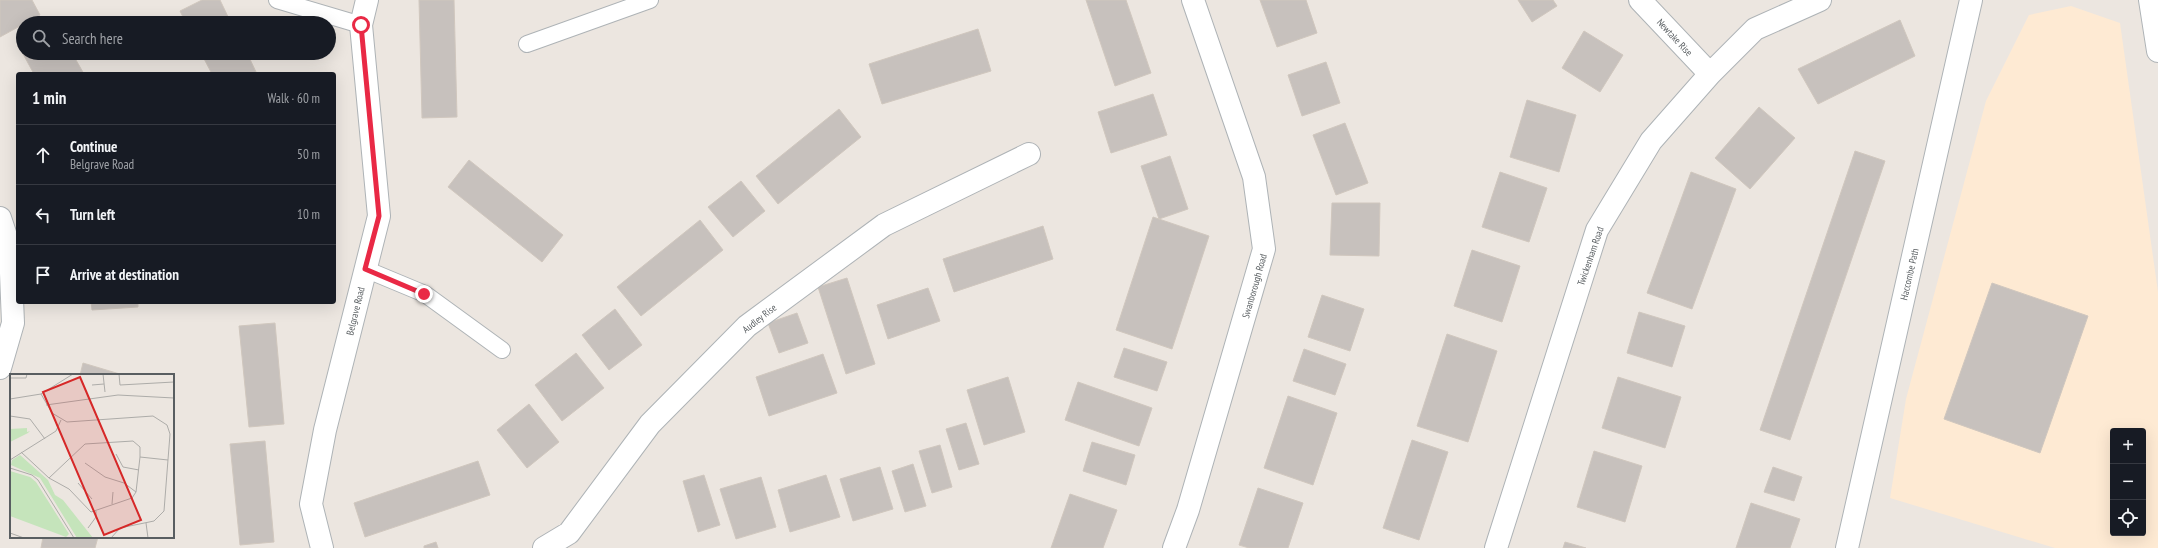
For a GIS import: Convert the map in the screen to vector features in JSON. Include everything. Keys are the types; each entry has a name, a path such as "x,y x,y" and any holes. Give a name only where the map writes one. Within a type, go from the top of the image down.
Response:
{"street":[{"name":"Belgrave Road","path":"322,548 311,504 325,430 379,216 361,25 367,0"},
{"name":"Swanborough Road","path":"1174,548 1188,510 1264,248 1254,177 1193,0"},
{"name":"Newtake Rise","path":"1640,0 1710,74"},
{"name":"Twickenham Road","path":"1496,548 1597,230 1651,141 1710,74 1755,29 1820,0"},
{"name":"Haccombe Path","path":"1847,548 1971,0"},
{"path":"2150,0 2158,51"},
{"name":"Audley Rise","path":"544,548 569,532 650,424 747,326 884,225 1029,154"},
{"path":"0,218 10,248 13,323 0,368"}],"lane":[{"path":"277,0 331,16"},
{"path":"527,44 650,0"},
{"path":"336,18 361,25"},
{"path":"365,269 424,294 502,350"}],"shaded area":[{"path":"2071,6 2120,23 2158,292 2158,548 2055,548 1890,498 1906,399 1986,101 2029,15"}],"building":[{"path":"0,0 32,0 40,15 16,16 16,28 0,37"},
{"path":"202,0 220,0 228,16 182,16 180,11"},
{"path":"419,0 454,0 457,117 422,118"},
{"path":"1086,0 1126,0 1151,73 1115,86"},
{"path":"1260,0 1306,0 1317,33 1277,47"},
{"path":"1518,0 1553,0 1557,6 1532,22"},
{"path":"1900,20 1915,56 1818,104 1798,69"},
{"path":"978,29 991,71 882,104 869,64"},
{"path":"1584,31 1623,55 1600,92 1562,68"},
{"path":"26,60 76,60 83,72 33,72"},
{"path":"205,60 250,60 256,72 211,72"},
{"path":"1326,62 1340,103 1302,116 1288,75"},
{"path":"1153,94 1167,135 1111,153 1098,112"},
{"path":"1527,100 1576,115 1559,172 1510,157"},
{"path":"1759,107 1795,138 1750,189 1715,158"},
{"path":"839,109 861,137 778,204 756,176"},
{"path":"1345,123 1368,183 1336,195 1313,135"},
{"path":"1855,151 1885,161 1790,440 1760,430"},
{"path":"1170,156 1188,209 1159,219 1141,166"},
{"path":"469,160 563,235 542,262 448,187"},
{"path":"1500,172 1547,188 1529,242 1482,227"},
{"path":"1691,172 1736,189 1692,309 1647,293"},
{"path":"741,181 765,211 733,237 708,207"},
{"path":"1332,203 1380,203 1379,256 1330,255"},
{"path":"1153,217 1209,236 1172,349 1116,330"},
{"path":"700,220 723,250 641,316 617,287"},
{"path":"1043,226 1053,259 954,292 943,259"},
{"path":"1472,250 1520,266 1502,322 1454,306"},
{"path":"847,278 875,364 846,374 818,287"},
{"path":"1992,283 2088,316 2040,453 1944,419"},
{"path":"928,288 940,321 888,339 877,305"},
{"path":"1322,295 1364,309 1350,351 1308,337"},
{"path":"91,304 138,304 138,307 92,310"},
{"path":"615,309 642,345 609,370 582,335"},
{"path":"1639,312 1685,326 1672,367 1627,353"},
{"path":"797,313 808,343 779,353 768,323"},
{"path":"275,323 284,424 249,427 239,326"},
{"path":"1447,334 1497,351 1468,442 1417,426"},
{"path":"1124,348 1167,362 1157,391 1114,377"},
{"path":"1304,349 1346,364 1335,395 1293,381"},
{"path":"576,353 604,388 562,421 535,385"},
{"path":"823,354 837,393 769,416 756,377"},
{"path":"83,363 120,374 80,374"},
{"path":"1008,377 1025,432 984,445 967,390"},
{"path":"1618,377 1681,397 1665,448 1602,428"},
{"path":"1078,382 1152,408 1139,446 1065,420"},
{"path":"1288,396 1337,413 1313,485 1264,468"},
{"path":"529,404 559,442 527,468 497,430"},
{"path":"966,423 979,464 959,470 946,429"},
{"path":"1412,440 1448,452 1419,540 1383,528"},
{"path":"265,441 274,542 240,545 230,444"},
{"path":"1092,442 1135,455 1126,485 1083,471"},
{"path":"940,445 952,487 932,493 919,451"},
{"path":"1594,451 1642,466 1625,522 1577,507"},
{"path":"478,461 490,495 365,537 354,503"},
{"path":"913,464 926,506 905,512 892,471"},
{"path":"880,467 893,509 853,521 840,479"},
{"path":"1773,467 1802,477 1794,501 1764,492"},
{"path":"704,475 720,525 698,532 683,481"},
{"path":"826,475 840,517 790,532 778,490"},
{"path":"761,477 776,527 736,539 720,489"},
{"path":"1258,488 1303,503 1288,548 1249,548 1239,545"},
{"path":"1070,494 1117,510 1103,548 1051,548"},
{"path":"1751,503 1800,519 1790,548 1736,548"},
{"path":"43,538 98,538 95,548 41,548"},
{"path":"436,542 438,548 424,548 424,546"},
{"path":"1565,542 1586,548 1563,548"}],"route":[{"path":"361,25 379,216 365,269 424,294"}]}
